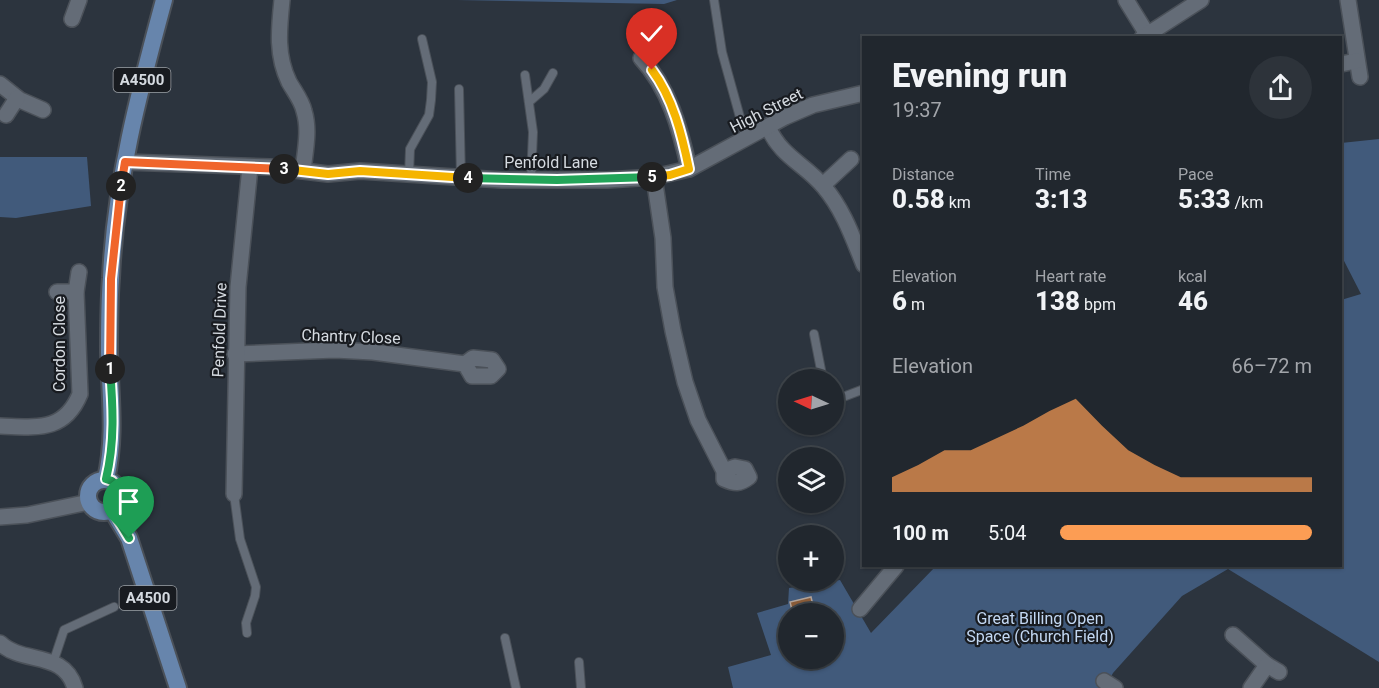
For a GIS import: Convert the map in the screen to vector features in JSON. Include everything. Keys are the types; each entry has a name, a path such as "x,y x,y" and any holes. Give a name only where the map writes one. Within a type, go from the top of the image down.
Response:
{"main road":[{"name":"A4500","path":"106,479 112,451 113,413 109,338 111,269 125,162 141,85 164,0"},
{"path":"100,479 112,481 120,489 120,501 112,510 102,512 96,510 89,502 88,490 100,479"},
{"name":"A4500","path":"112,510 129,538 178,688"}],"street":[{"path":"72,19 79,0"},
{"path":"282,0 279,40 281,59 304,110 307,130 303,171"},
{"path":"1126,0 1145,36 1201,0"},
{"path":"1348,0 1348,62 1360,77"},
{"path":"641,58 661,82 682,138 689,169"},
{"path":"0,84 17,98 43,110"},
{"name":"High Street","path":"689,169 813,105 862,93"},
{"path":"6,115 17,98"},
{"path":"768,127 782,151 823,185 835,200 862,261"},
{"path":"823,185 851,159"},
{"name":"Penfold Lane","path":"125,162 250,167 328,174 360,171 531,180 654,177 689,169"},
{"name":"Penfold Drive","path":"234,494 238,287 250,167"},
{"path":"654,177 663,238 665,287 685,382 698,420 724,471"},
{"name":"Cordon Close","path":"0,426 37,427 54,424 66,416 75,405 80,394 76,292 79,272"},
{"path":"57,292 76,292"},
{"name":"Chantry Close","path":"235,354 363,351 465,364"},
{"path":"0,517 27,515 89,502"},
{"path":"860,609 895,567"},
{"path":"1233,635 1273,668 1251,688"},
{"path":"0,643 7,650 57,664 72,678 75,688"}],"lane":[{"path":"714,0 722,52 746,139"},
{"path":"409,175 410,149 429,115 431,100 432,82 422,39"},
{"path":"529,102 544,89 553,73"},
{"path":"525,75 533,132 531,180"},
{"path":"459,89 461,178"},
{"path":"814,334 821,369"},
{"path":"844,397 862,390"},
{"path":"234,494 240,539 256,587 246,623 246,633"},
{"path":"53,663 64,630 114,607"},
{"path":"505,638 516,688"},
{"path":"579,662 581,688"}],"green space":[{"path":"457,0 677,0 664,4"},
{"name":"Great Billing Open Space (Church Field)","path":"1379,139 1379,662 1228,569 1182,596 1113,673 1105,688 733,688 728,667 771,655 757,613 778,607 778,669 844,669 844,603 788,603 789,591 844,591 844,587 871,633 935,567 1342,567 1342,300 1361,294 1342,257 1342,143"},
{"path":"0,157 87,157 91,206 16,218 0,217"}],"building":[{"path":"811,597 812,603 790,603"}],"route":[{"path":"129,538 112,510 120,501 120,489 112,481 106,479 112,451 113,413 109,351 112,258 125,162 270,167 328,174 360,171 394,175 501,180 607,180 670,175 689,169 672,108 661,82 652,70"}]}
